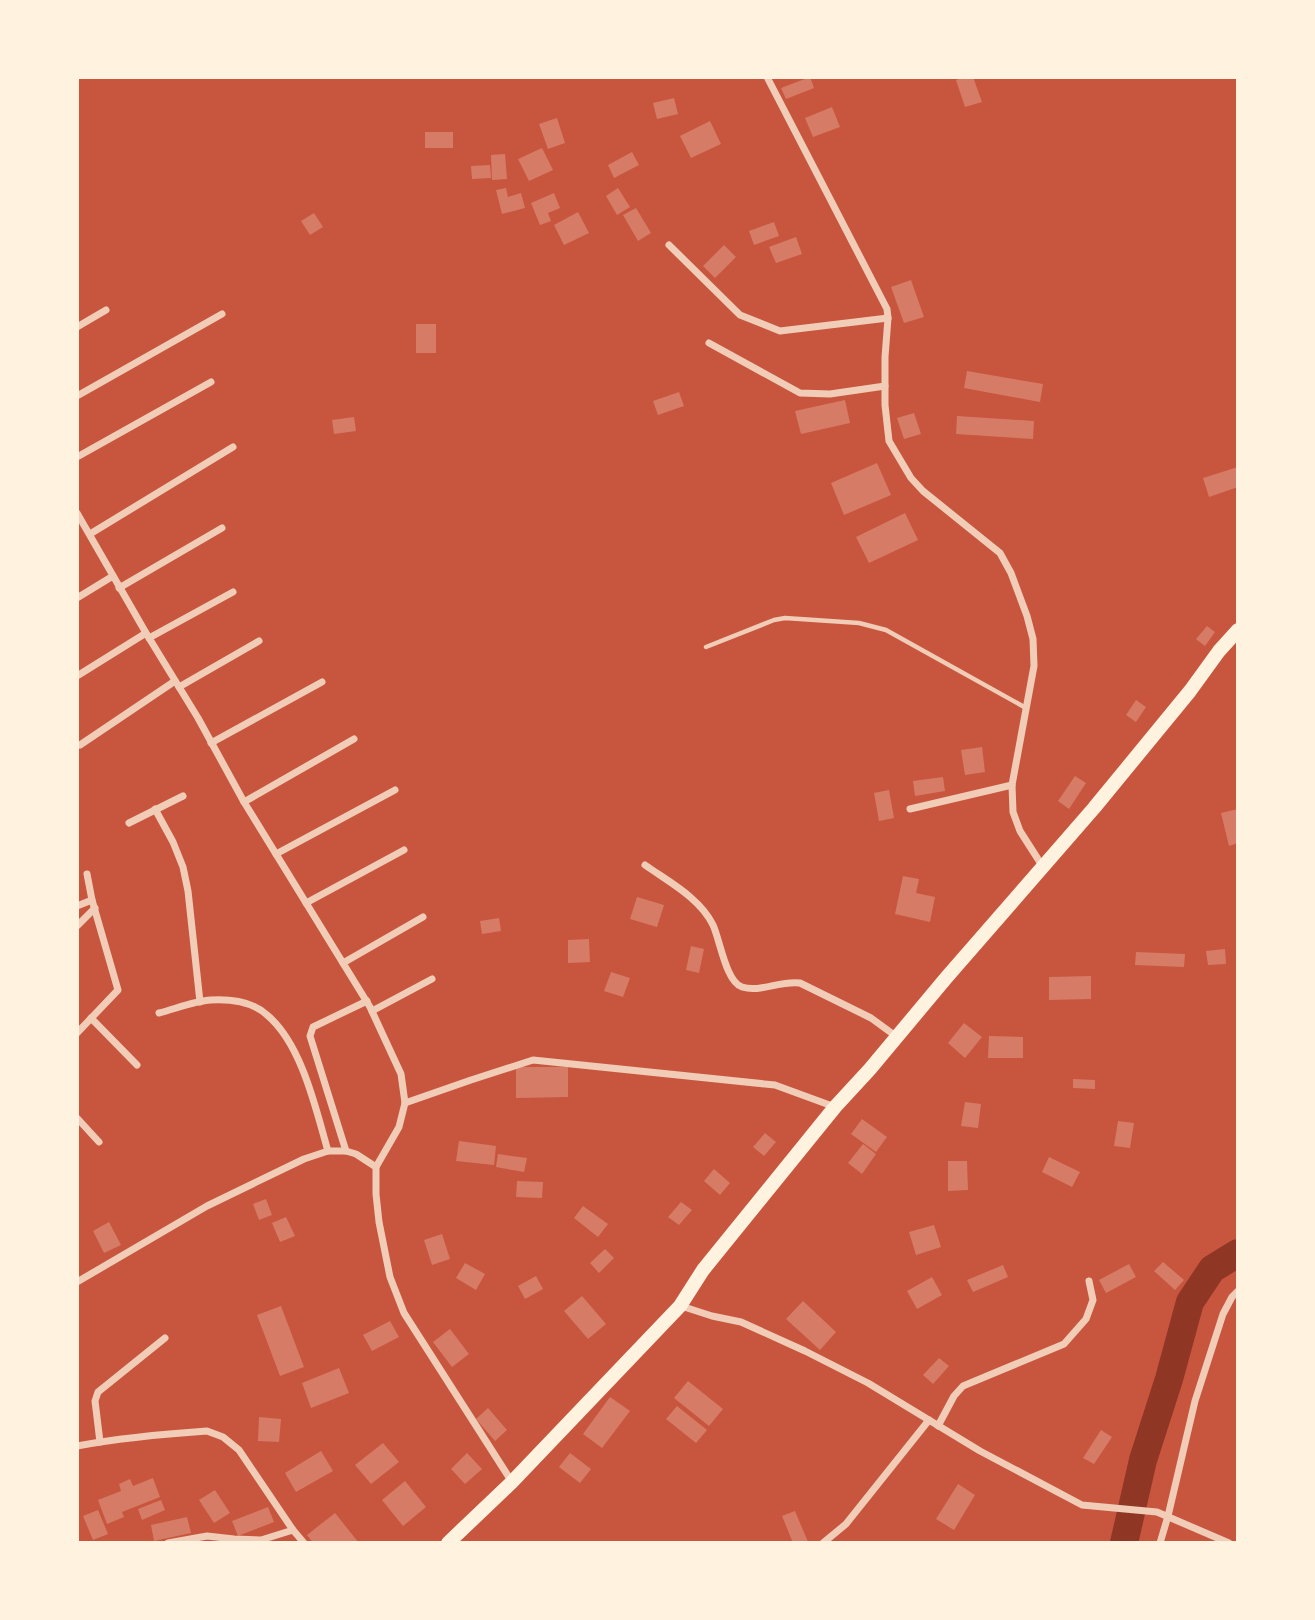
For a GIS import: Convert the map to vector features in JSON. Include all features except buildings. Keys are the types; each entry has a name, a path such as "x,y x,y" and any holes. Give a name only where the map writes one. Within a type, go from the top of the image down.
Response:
{"main road":[{"path":"448,1543 512,1482 680,1306 703,1270 835,1107 1094,808 1190,691 1219,651 1238,631"}],"street":[{"path":"767,77 887,309 885,405 889,441 911,478 923,491 1000,553 1011,573 1027,616 1033,639 1034,666 1012,785 1013,812 1016,823 1044,867"},
{"path":"669,245 740,315 780,331 888,318"},
{"path":"77,327 106,310"},
{"path":"77,396 222,314"},
{"path":"709,343 800,393 830,394 885,386"},
{"path":"77,457 211,382"},
{"path":"77,533 88,531 233,447"},
{"path":"77,513 244,802 367,1001 401,1074 405,1103 399,1127 376,1167 379,1222 390,1277 404,1313 512,1482"},
{"path":"119,588 222,528"},
{"path":"77,598 113,576"},
{"path":"77,676 147,635 233,592"},
{"path":"80,745 177,684 259,641"},
{"path":"211,743 322,682"},
{"path":"244,802 354,739"},
{"path":"910,809 1012,785"},
{"path":"276,854 395,790"},
{"path":"129,823 183,796"},
{"path":"155,809 183,867 200,1002"},
{"path":"306,902 404,850"},
{"path":"645,864 692,898 705,912 713,924 727,968 740,987 791,982 800,984 871,1018 897,1037"},
{"path":"77,1033 118,990 87,874"},
{"path":"77,906 92,900"},
{"path":"77,926 95,908"},
{"path":"343,963 423,917"},
{"path":"372,1011 432,979"},
{"path":"159,1013 209,1000 236,1001 255,1007 267,1015 282,1032 298,1058 310,1086 328,1152"},
{"path":"345,1151 310,1036 313,1027 367,1001"},
{"path":"91,1018 137,1065"},
{"path":"405,1103 533,1060 775,1085 835,1107"},
{"path":"77,1118 99,1142"},
{"path":"77,1282 207,1206 304,1159 328,1152 345,1151 356,1154 376,1167"},
{"path":"938,1426 954,1396 963,1386 1065,1343 1086,1319 1094,1300 1089,1281"},
{"path":"1160,1543 1195,1401 1223,1314 1238,1291"},
{"path":"680,1306 741,1322 805,1351 868,1383 980,1451 1082,1506 1157,1512 1229,1543"},
{"path":"100,1441 95,1401 98,1392 165,1338"},
{"path":"823,1543 846,1524 929,1420"},
{"path":"77,1446 100,1441 207,1430 213,1432 240,1450 304,1543"},
{"path":"168,1543 206,1536 261,1540 293,1530"}],"lane":[{"path":"706,646 785,618 859,624 886,631 1026,708"}],"waterway":[{"path":"1124,1543 1143,1460 1190,1302 1212,1269 1238,1253"}]}
